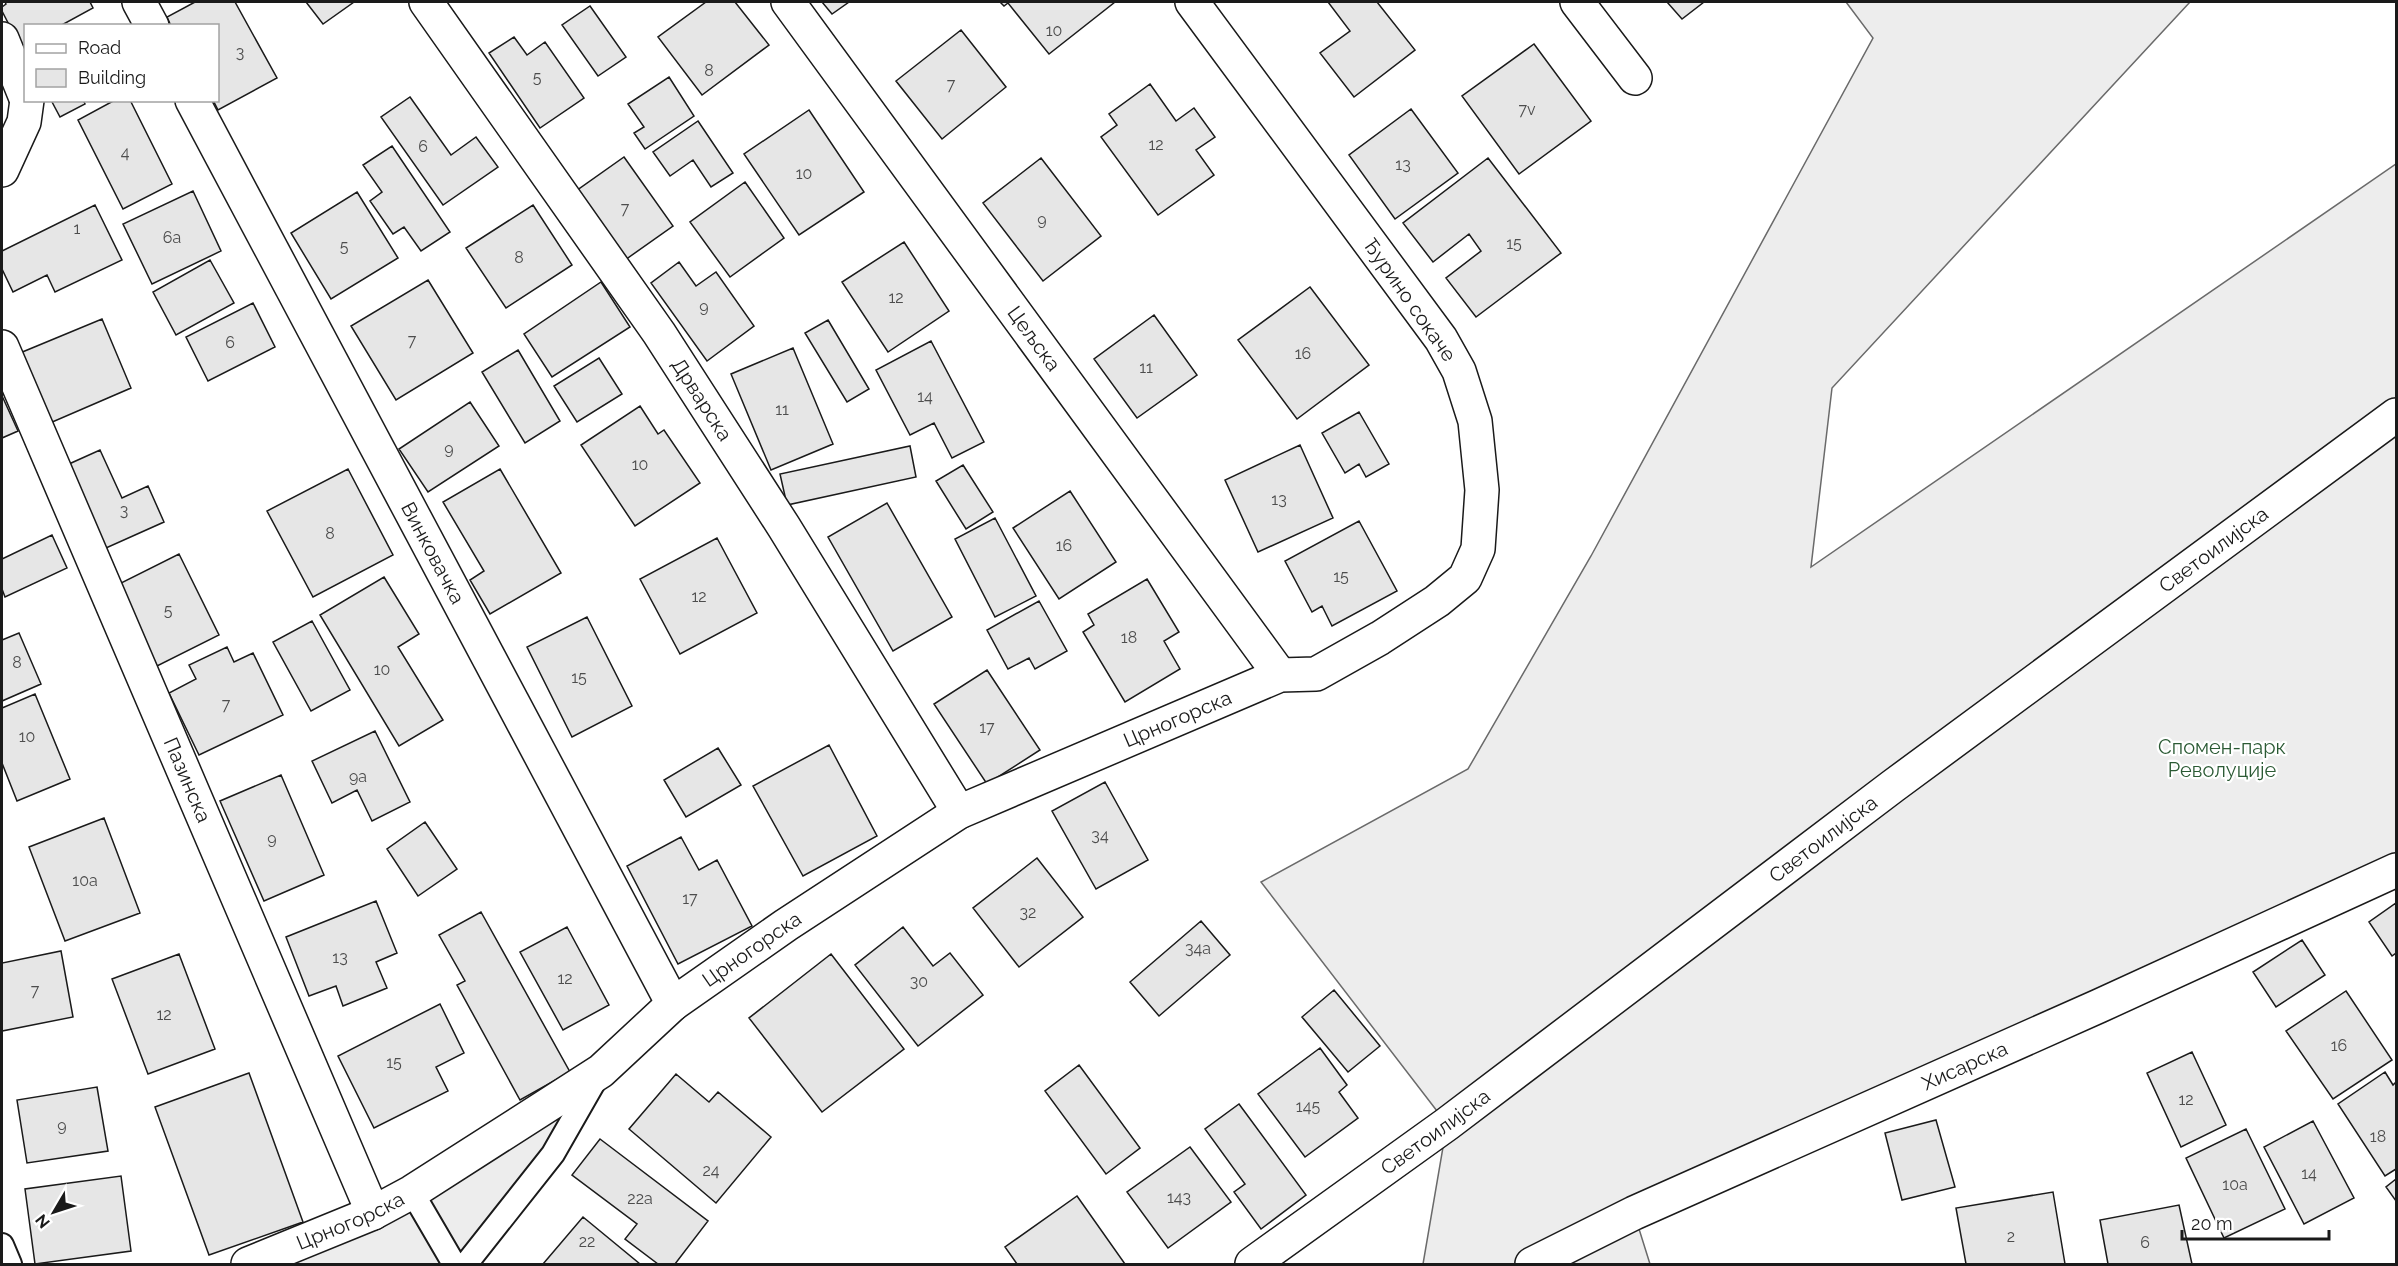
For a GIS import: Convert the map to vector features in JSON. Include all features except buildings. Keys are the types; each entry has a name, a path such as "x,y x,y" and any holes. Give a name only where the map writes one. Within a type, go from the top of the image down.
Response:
{"street":[{"path":"139,2 151,24"},
{"name":"Дрварска","path":"426,2 659,333 784,527 959,812"},
{"name":"Цељска","path":"788,2 1280,675"},
{"name":"Ђурино сокаче","path":"1192,2 1441,339 1459,371 1474,422 1482,490 1478,549 1465,578 1437,601 1380,638 1316,674 1280,675"},
{"path":"1577,2 1635,78"},
{"path":"2,39 24,94"},
{"path":"2,170 24,122 26,102"},
{"name":"Винковачка","path":"193,102 673,1004"},
{"name":"Пазинска","path":"2,347 373,1213"},
{"name":"Светоилијска","path":"1252,1264 1447,1124 1893,786 2397,415"},
{"name":"Црногорска","path":"248,1264 373,1213 412,1192 601,1071 673,1004 786,925 959,812 1280,675"},
{"name":"Хисарска","path":"1532,1264 1634,1213 2099,1006 2397,870"}],"lane":[{"path":"466,1264 553,1154 601,1071"},
{"path":"412,1192 454,1264"},
{"path":"2,1245 10,1264"}],"shaded area":[{"path":"1846,2 2190,2 1832,388 1811,567 2396,164 2396,870 1634,1213 1650,1264 1423,1264 1447,1124 1261,882 1468,769 1591,556 1873,38"},
{"path":"601,1071 466,1264 248,1264"}],"park label":[{"name":"Спомен-парк Револуције","path":"2222,758"}]}
